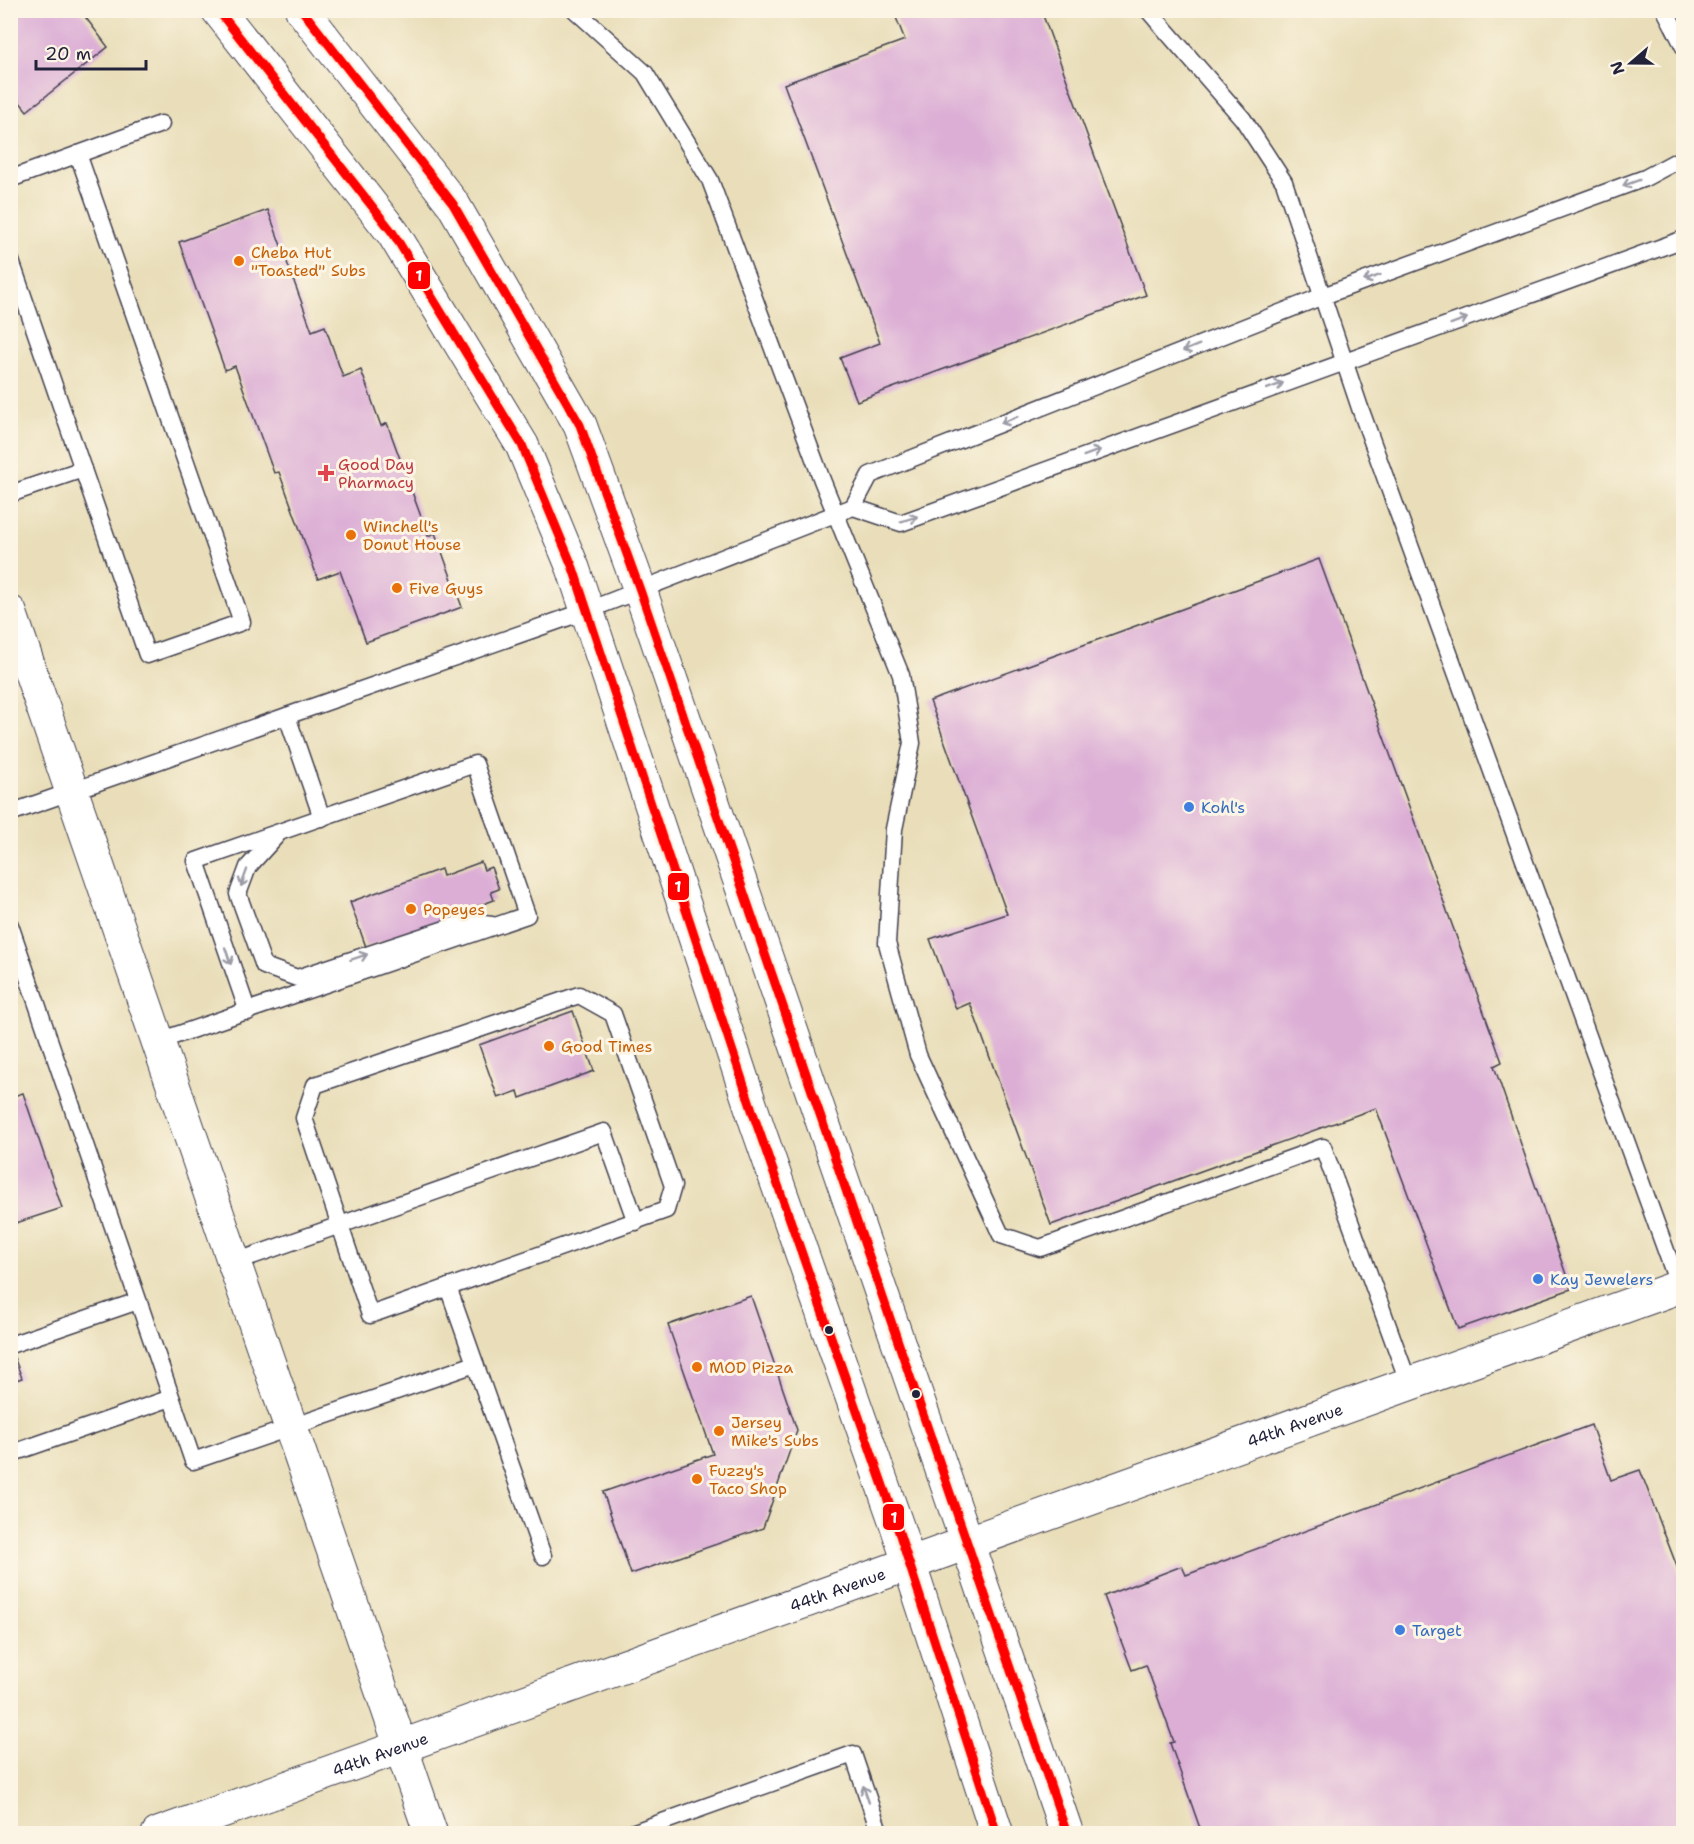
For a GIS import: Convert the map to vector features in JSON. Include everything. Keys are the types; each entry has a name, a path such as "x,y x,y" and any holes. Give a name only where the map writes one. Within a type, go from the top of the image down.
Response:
{"street":[{"path":"218,10 393,233 522,445 573,568 757,1125 887,1496 997,1833"},
{"path":"302,10 453,204 580,425 640,590 1067,1833"},
{"path":"10,612 431,1833"},
{"name":"44th Avenue","path":"158,1833 1409,1384 1682,1290"}],"lane":[{"path":"575,10 645,73 710,180 822,480 901,675 912,743 894,829 888,943 918,1055 1001,1235 1040,1248 1323,1147 1409,1384"},
{"path":"1148,10 1242,119 1284,182 1344,362 1682,1290"},
{"path":"1665,10 1683,47"},
{"path":"10,179 161,124"},
{"path":"10,258 147,655 242,622 78,154"},
{"path":"853,507 870,475 1323,296 1645,178 1683,157"},
{"path":"10,813 586,611 853,507 901,523 1683,239"},
{"path":"10,494 83,469"},
{"path":"287,716 322,818"},
{"path":"159,1041 248,1012 527,915 475,764 195,861 248,1012"},
{"path":"280,832 248,867 238,894 264,966 297,978 466,922 496,926"},
{"path":"10,925 193,1461 475,1364"},
{"path":"579,995 613,1014 673,1186 666,1210 636,1222 370,1315 304,1118 315,1085 579,995"},
{"path":"235,1262 604,1132 636,1222"},
{"path":"448,1287 543,1556"},
{"path":"10,1345 138,1300"},
{"path":"10,1454 171,1398"},
{"path":"629,1833 853,1754 880,1833"}],"building":[{"path":"10,10 80,10 108,47 27,111 10,90"},
{"path":"893,10 1041,10 1146,295 857,401 840,358 880,343 784,84 905,40"},
{"path":"268,210 312,331 325,326 343,377 361,370 381,426 387,423 428,536 435,533 462,607 366,642 340,571 318,579 279,472 274,473 235,366 225,370 179,242"},
{"name":"Kohl's","path":"1319,559 1502,1062 1494,1066 1571,1289 1458,1329 1376,1108 1051,1225 970,1003 956,1009 930,939 1007,914 930,701"},
{"name":"Popeyes","path":"481,862 484,870 491,867 499,889 491,892 494,900 449,917 451,924 422,935 419,929 366,947 350,902 441,869 443,876"},
{"path":"573,1011 594,1071 520,1098 518,1091 498,1098 479,1045"},
{"path":"23,1093 62,1208 10,1225 10,1097"},
{"path":"751,1296 797,1430 763,1528 631,1574 603,1492 713,1454 668,1325"},
{"path":"10,1347 22,1378 10,1382"},
{"name":"Target","path":"1591,1425 1611,1480 1640,1470 1684,1585 1684,1834 1202,1834 1170,1743 1174,1742 1146,1665 1132,1670 1104,1596 1182,1566 1186,1575"}],"transit line":[{"name":"1","path":"218,10 393,233 522,445 573,568 757,1125 897,1526 997,1834"},
{"name":"1","path":"302,10 453,204 580,425 640,590 1067,1834"}],"place":[{"name":"Cheba Hut \"Toasted\" Subs","path":"239,261"},
{"name":"Good Day Pharmacy","path":"326,473"},
{"name":"Winchell's Donut House","path":"351,535"},
{"name":"Five Guys","path":"397,588"},
{"name":"Kohl's","path":"1189,807"},
{"name":"Popeyes","path":"411,909"},
{"name":"Good Times","path":"549,1046"},
{"name":"Kay Jewelers","path":"1538,1279"},
{"name":"MOD Pizza","path":"697,1367"},
{"name":"Jersey Mike's Subs","path":"719,1431"},
{"name":"Fuzzy's Taco Shop","path":"697,1479"},
{"name":"Target","path":"1400,1630"}]}
